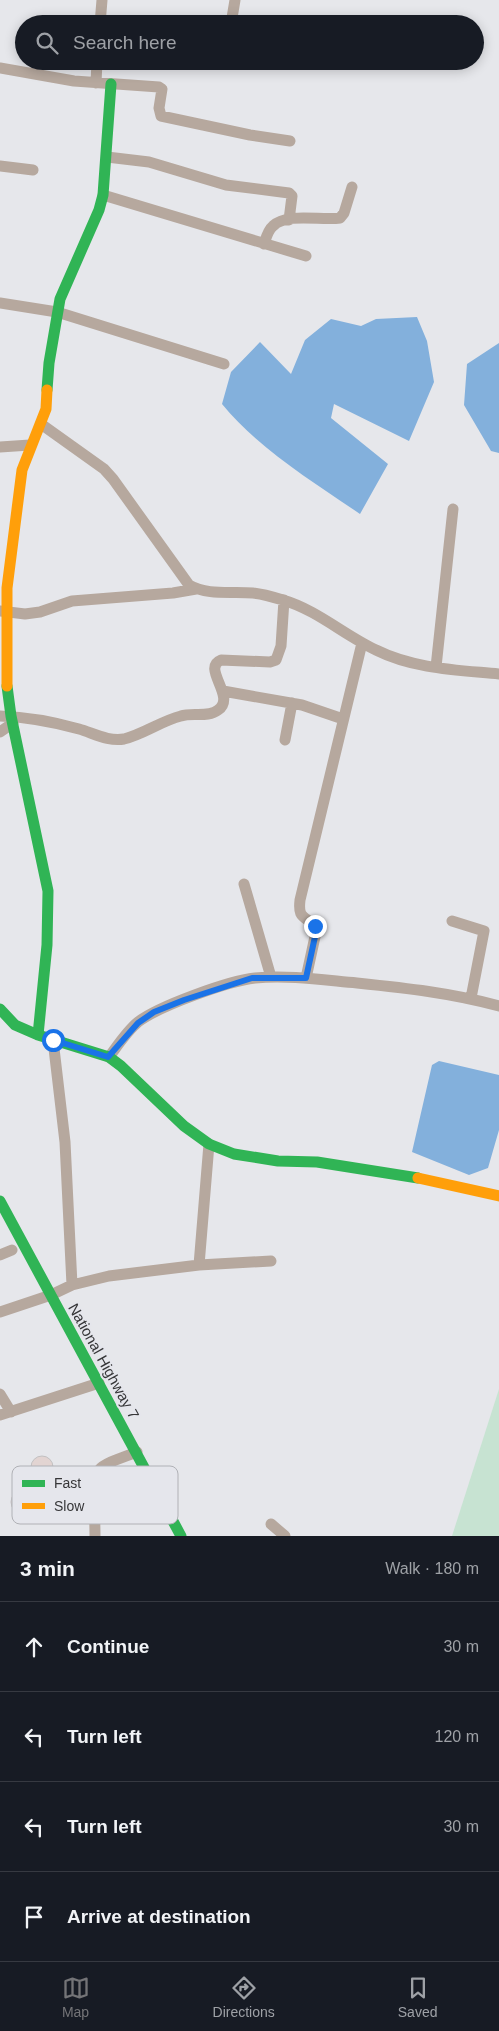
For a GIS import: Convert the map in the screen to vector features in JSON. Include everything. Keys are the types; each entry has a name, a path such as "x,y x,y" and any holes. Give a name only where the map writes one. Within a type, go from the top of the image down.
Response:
{"street":[{"path":"101,15 102,0"},
{"path":"232,15 234,0"},
{"path":"0,68 50,79 159,86 162,89 159,112 161,116 172,120 290,141"},
{"path":"96,83 97,70"},
{"path":"38,1035 44,988 49,910 48,891 8,719 3,611 22,470 30,445 41,424 46,409 49,363 60,299 99,210 103,195 111,84"},
{"path":"106,157 149,162 226,185 288,193 292,196 290,220"},
{"path":"0,166 33,170"},
{"path":"264,244 274,224 290,220 340,218 352,187"},
{"path":"103,195 306,256"},
{"path":"0,303 57,312 224,364"},
{"path":"41,424 104,469 190,585 196,589 254,593 284,600 309,611 362,643 401,660 436,667 499,674"},
{"path":"0,447 30,445"},
{"path":"436,667 453,509"},
{"path":"3,611 40,612 72,602 155,595 196,589"},
{"path":"8,719 78,729 115,740 123,739 171,718 185,714 216,712 223,702 222,691 215,672 214,665 216,661 270,662 276,660 281,646 284,600"},
{"path":"306,978 316,932 315,926 302,918 299,911 300,900 362,643"},
{"path":"222,691 292,703 320,710 343,719"},
{"path":"285,740 292,703"},
{"path":"0,732 8,719"},
{"path":"244,884 271,977"},
{"path":"452,921 484,931 471,998"},
{"path":"108,1057 138,1023 154,1012 212,990 252,978 306,978 389,986 471,998 499,1006"},
{"path":"0,1010 15,1025 38,1035 108,1057 121,1066 184,1126 209,1144 234,1154 278,1161 317,1162 362,1168 438,1182 499,1196"},
{"path":"53,1040 66,1142 72,1285"},
{"path":"199,1264 209,1144"},
{"name":"National Highway 7","path":"0,1201 144,1466"},
{"path":"0,1255 12,1250"},
{"path":"0,1312 51,1295 72,1285 109,1276 199,1264 271,1262"},
{"path":"0,1394 6,1413 99,1383"},
{"path":"105,1466 137,1452"},
{"name":"National Highway 7","path":"175,1524 181,1536"},
{"path":"271,1524 285,1536"}],"green space":[{"path":"499,1389 499,1536 452,1536"}],"water":[{"path":"417,317 427,341 434,382 409,441 334,404 331,418 388,464 360,514 269,450 252,436 222,404 231,372 260,342 291,374 305,340 331,319 361,326 376,319"},
{"path":"499,343 499,453 491,451 464,405 467,364"},
{"path":"439,1061 499,1075 499,1130 488,1168 469,1175 412,1152 432,1065"}],"building":[{"path":"42,1456 50,1459 53,1466 31,1466 34,1459"}],"traffic: fast":[{"path":"47,390 49,363 60,299 99,210 103,195 111,84"},
{"path":"7,686 11,716 48,891 47,945 38,1035"},
{"path":"0,1009 15,1025 38,1035 109,1057 121,1066 184,1126 209,1144 234,1154 278,1161 317,1162 418,1178"},
{"path":"0,1201 143,1466"},
{"path":"175,1524 181,1536"}],"traffic: slow":[{"path":"7,686 7,588 22,470 46,409 47,390"},
{"path":"418,1178 499,1196"}],"route":[{"path":"53,1040 108,1057 138,1023 154,1012 184,1000 252,978 306,978 316,932 315,926"}]}
